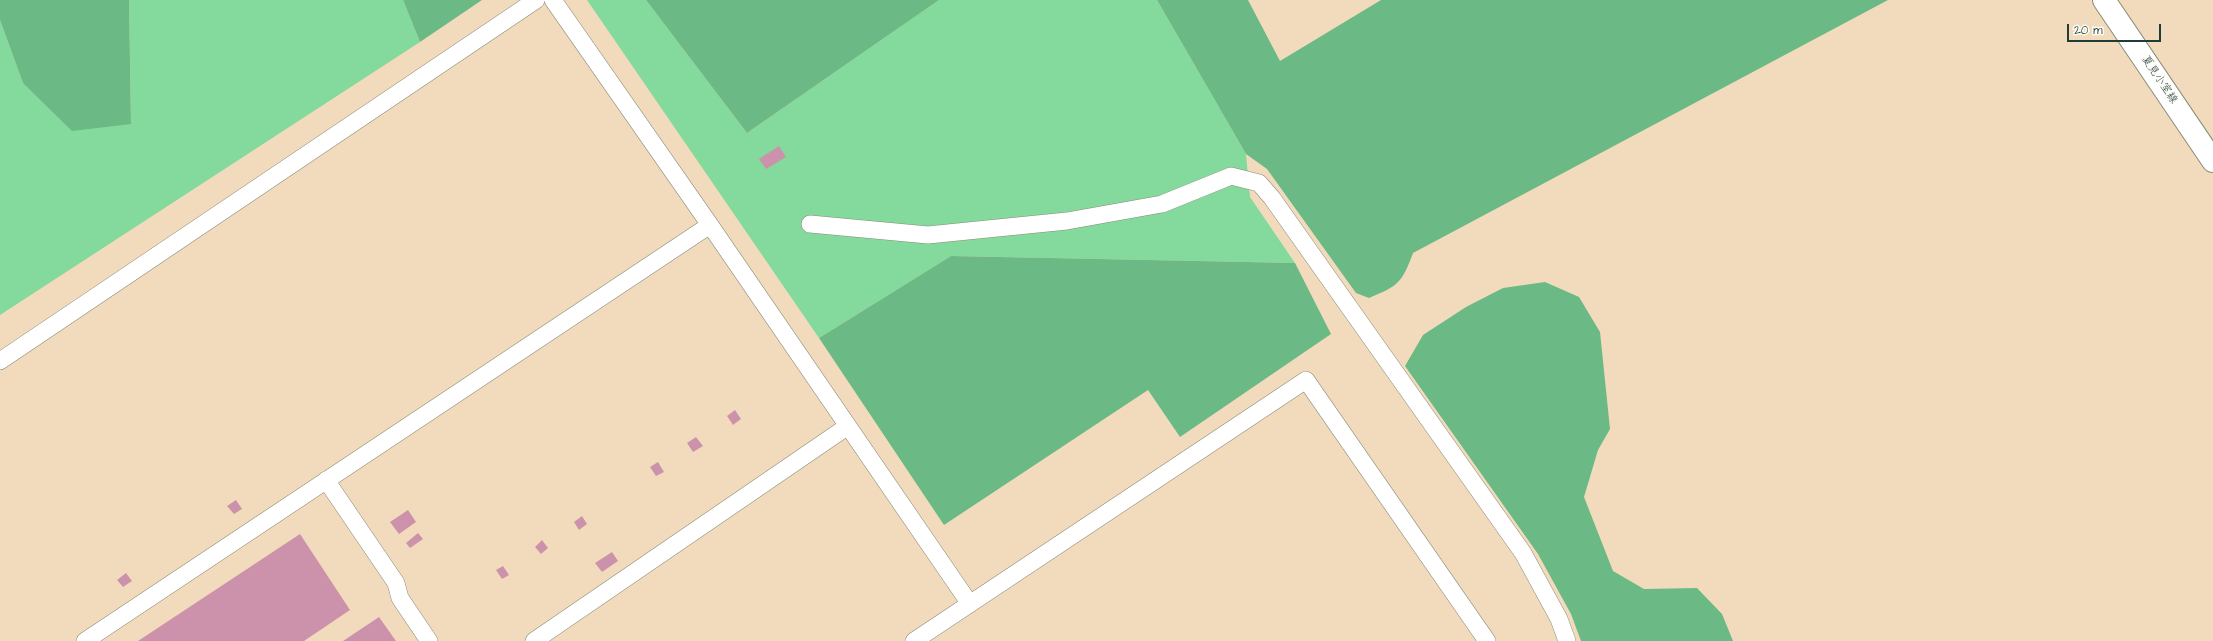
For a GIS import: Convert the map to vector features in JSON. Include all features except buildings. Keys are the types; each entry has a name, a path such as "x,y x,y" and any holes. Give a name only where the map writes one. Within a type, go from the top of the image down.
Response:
{"main road":[{"name":"夏見小室線","path":"2104,0 2213,161"}],"lane":[{"path":"0,361 536,0"},
{"path":"553,0 710,225 970,604"},
{"path":"810,224 936,234 1068,221 1162,204 1231,176 1259,182 1272,198 1523,553 1559,619 1567,641"},
{"path":"85,641 710,225"},
{"path":"914,641 1306,380 1486,641"},
{"path":"534,641 848,426"},
{"path":"326,480 396,583 400,598 429,641"}],"green space":[{"path":"0,0 129,0 131,124 72,131 23,83 0,20"},
{"path":"129,0 403,0 420,42 0,315 0,20 23,83 131,123"},
{"path":"403,0 482,0 420,42"},
{"path":"587,0 646,0 747,133 939,0 1157,0 1246,154 1250,197 1295,263 951,256 819,338"},
{"path":"646,0 939,0 747,133"},
{"path":"1157,0 1248,0 1280,61 1381,0 1888,0 1413,253 1406,271 1398,282 1387,290 1369,298 1356,293 1267,169 1246,154"},
{"path":"951,256 1295,263 1331,334 1180,437 1148,390 944,525 819,338"},
{"path":"1545,282 1579,297 1600,332 1610,429 1598,450 1584,497 1613,571 1644,589 1697,588 1722,614 1733,641 1581,641 1571,614 1538,554 1405,366 1423,335 1466,307 1503,288"}]}
